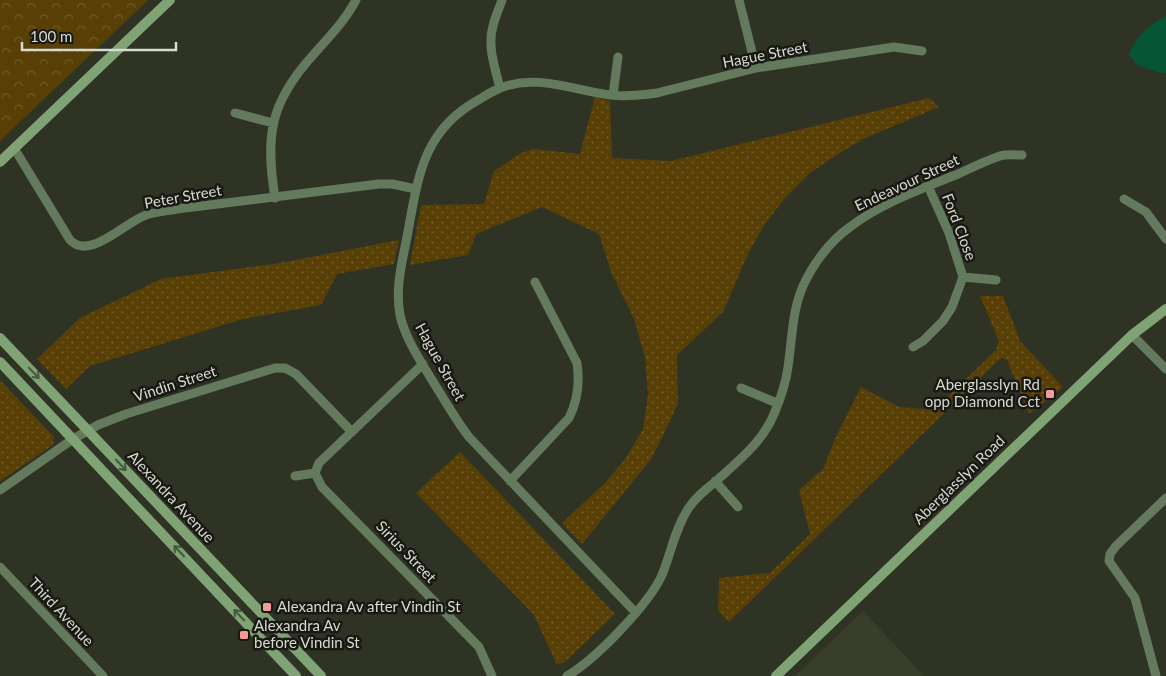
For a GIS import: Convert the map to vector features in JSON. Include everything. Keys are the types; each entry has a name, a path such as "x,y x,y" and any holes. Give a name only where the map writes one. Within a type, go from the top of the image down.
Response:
{"main road":[{"path":"0,162 170,0"},
{"name":"Aberglasslyn Road","path":"776,676 1132,334 1166,309"},
{"name":"Alexandra Avenue","path":"0,338 320,676"},
{"name":"Alexandra Avenue","path":"0,362 296,676"}],"street":[{"path":"275,198 270,160 273,123 278,109 297,73 338,27 356,0"},
{"path":"500,88 491,50 491,38 492,27 502,0"},
{"path":"739,0 756,68"},
{"name":"Hague Street","path":"636,613 469,437 459,424 408,338 400,316 399,278 416,190 429,148 444,125 472,103 500,88 542,81 613,96 643,95 756,68 894,47 922,51"},
{"path":"613,96 618,57"},
{"path":"235,113 273,123"},
{"name":"Peter Street","path":"14,148 70,240 79,246 97,244 146,215 379,184 392,184 416,190"},
{"name":"Endeavour Street","path":"568,676 602,648 646,603 662,574 675,536 688,508 755,444 769,424 788,370 796,309 803,287 812,270 837,238 849,227 876,211 928,186 1001,156 1022,155"},
{"name":"Ford Close","path":"913,347 923,341 943,321 952,307 964,277 949,233 928,186"},
{"path":"1124,199 1146,212 1166,239"},
{"name":"Ford Close","path":"964,277 996,280"},
{"path":"510,481 570,418 575,407 578,390 579,377 576,363 536,282"},
{"path":"1132,334 1166,369"},
{"path":"295,476 315,473 317,466 423,364"},
{"name":"Vindin Street","path":"0,490 87,430 126,414 274,368 285,368 296,374 352,432"},
{"path":"741,388 777,403"},
{"name":"Sirius Street","path":"315,473 322,487 479,647 492,676"},
{"path":"715,481 738,507"},
{"path":"1156,676 1135,598 1110,561 1110,554 1166,498"},
{"name":"Third Avenue","path":"0,567 103,676"}],"shaded area":[{"path":"1166,16 1166,73 1160,73 1137,65 1129,54 1144,32"},
{"path":"863,611 924,676 795,676"}],"green space":[{"path":"0,0 148,0 0,141"},
{"path":"595,97 610,101 612,158 671,161 929,98 939,107 863,139 810,173 785,198 765,224 749,252 723,312 677,355 678,404 652,458 582,544 562,523 605,483 626,458 643,429 648,395 645,357 634,319 611,272 599,234 542,207 476,234 468,255 410,265 421,205 484,204 494,171 521,153 534,149 580,154"},
{"path":"399,240 394,264 337,274 321,305 243,319 90,366 66,389 37,359 80,318 161,279 280,263"},
{"path":"980,296 1003,296 1020,341 1063,387 1029,414 1007,360 1001,358 729,622 718,611 719,578 770,573 810,534 799,490 823,469 835,439 861,387 899,407 934,410 996,350 999,341"},
{"path":"0,380 54,437 53,445 0,481"},
{"path":"460,452 615,614 566,661 557,665 534,615 416,493"}],"place":[{"name":"Aberglasslyn Rd opp Diamond Cct","path":"1050,394"},
{"name":"Alexandra Av after Vindin St","path":"267,607"},
{"name":"Alexandra Av before Vindin St","path":"244,635"}]}
